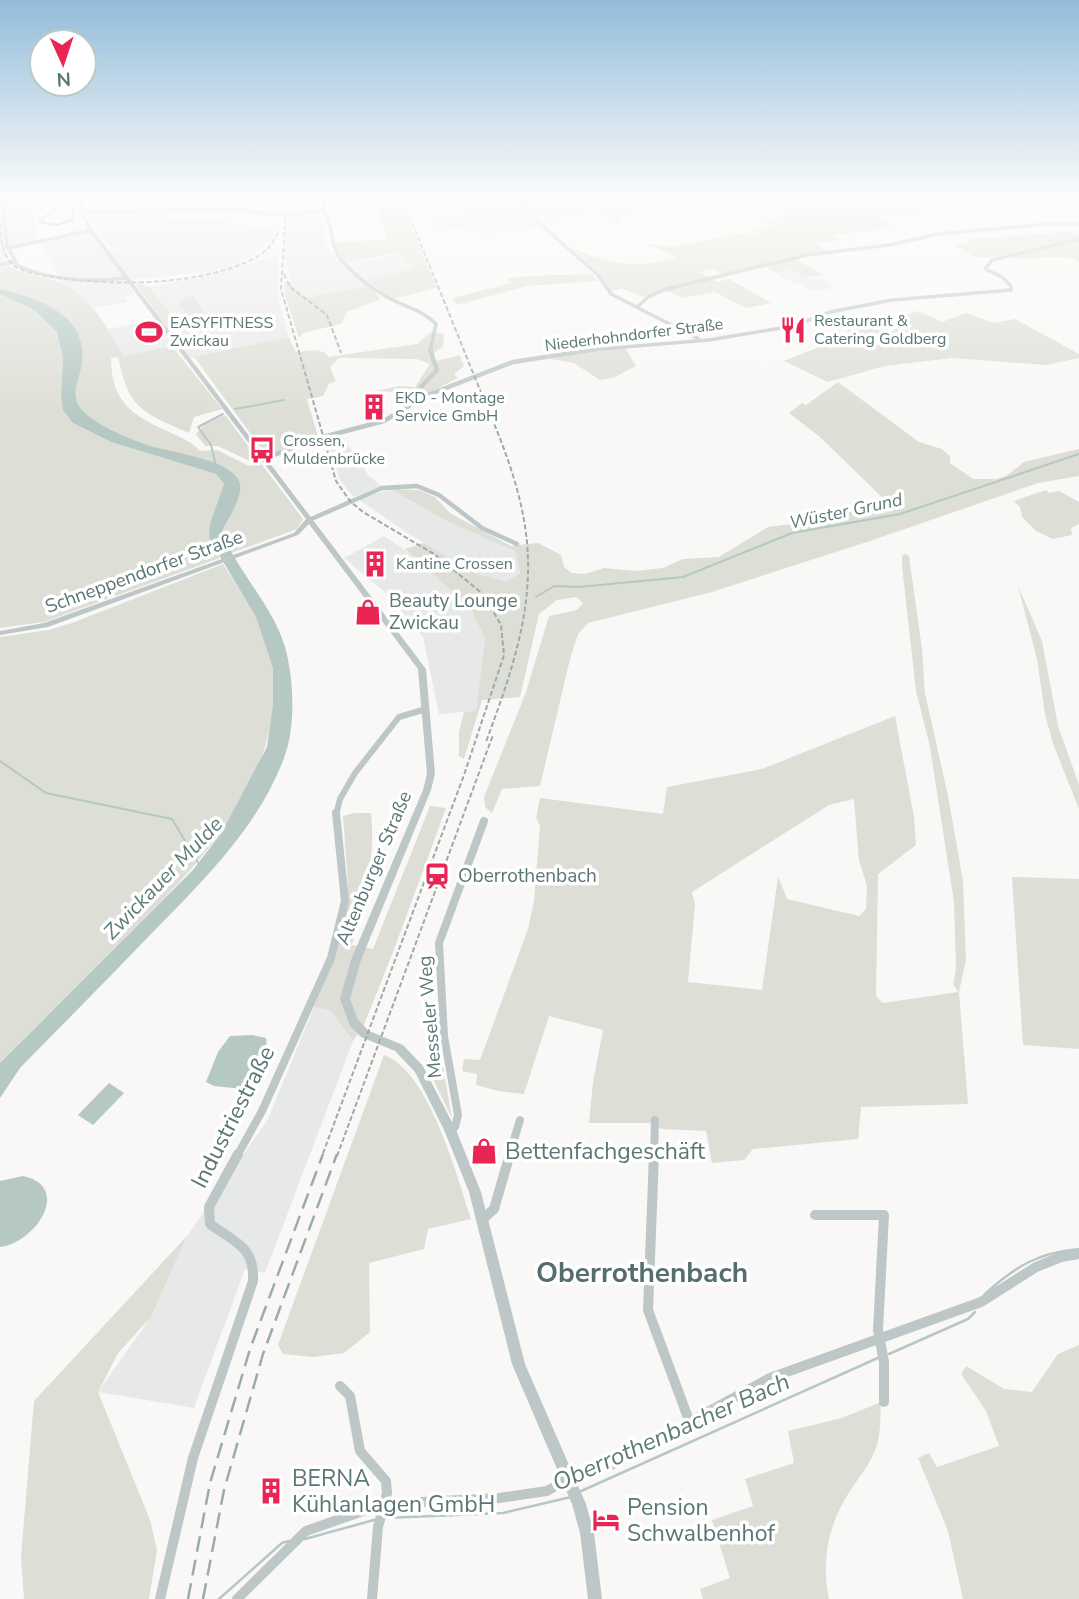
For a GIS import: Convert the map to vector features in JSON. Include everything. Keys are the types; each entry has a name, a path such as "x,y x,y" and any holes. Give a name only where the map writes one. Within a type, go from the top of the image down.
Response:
{"street":[{"path":"30,270 39,274 94,280 126,276"},
{"name":"Altenburger Straße","path":"121,270 422,669 432,774 356,960 345,999 348,1014 365,1034 399,1048 419,1069 450,1130 472,1183 519,1364 579,1504 587,1533 594,1599"},
{"path":"353,270 385,296 427,316 436,324 430,350 437,370 407,401 405,407"},
{"path":"592,270 604,288 699,339"},
{"path":"637,307 648,297 667,289 747,270"},
{"name":"Niederhohndorfer Straße","path":"263,459 323,437 384,421 440,389 502,364 575,351 699,339 793,326 830,313 892,300 1010,290 1011,286 1002,276 987,270"},
{"path":"309,520 382,488 417,486 439,495 461,515 482,528 517,544"},
{"name":"Schneppendorfer Straße","path":"296,534 309,520"},
{"name":"Schneppendorfer Straße","path":"3,633 45,625 296,534 323,537"},
{"name":"Industriestraße","path":"160,1599 193,1458 236,1335 256,1265 250,1252 210,1224 209,1207 262,1111 331,958 345,901 336,815 340,799 355,773 399,717 426,709"},
{"name":"Messeler Weg","path":"450,1130 455,1128 458,1115 444,1035 439,943 484,821"},
{"path":"482,1219 494,1209 520,1120"},
{"path":"654,1120 648,1310 690,1423"},
{"path":"815,1215 884,1215 878,1330 884,1362 884,1402"},
{"path":"237,1599 306,1531 380,1514 547,1491 611,1465 770,1378 881,1343 990,1298 1046,1260 1079,1254"},
{"path":"340,1386 350,1396 360,1451 386,1481 387,1493 380,1514 372,1599"}],"shaded area":[{"path":"0,270 16,270 48,278 82,296 105,324 124,356 172,346 222,409 194,417 189,433 160,420 133,399 122,375 118,357 111,358 115,384 125,404 143,419 188,441 200,451 217,450 249,466 260,462 303,519 297,529 231,553 222,530 233,508 230,470 124,437 88,417 77,405 72,388 75,329 59,314 41,303 0,289"},
{"path":"54,270 219,270 134,279 128,283 134,294 124,297 128,302 95,308 61,283"},
{"path":"229,270 279,270 278,299 289,337 190,358 181,345 124,356 108,329 160,319 171,332 175,332 144,288"},
{"path":"288,270 350,270 369,286 306,297 295,289"},
{"path":"354,270 414,270 366,280"},
{"path":"409,270 429,270 437,288 392,299 366,280"},
{"path":"595,270 709,270 700,272 717,282 729,279 771,303 746,308 715,292 682,298 667,291 643,297 623,289 610,291"},
{"path":"712,270 746,270 725,275"},
{"path":"770,270 789,270 775,273"},
{"path":"793,270 805,278 822,279 835,288 810,291 804,285 791,282 775,273"},
{"path":"793,270 815,270 825,275 805,278"},
{"path":"592,274 597,281 527,286 457,305 452,298 511,283 507,279 512,278"},
{"path":"284,282 291,282 295,289 306,297 369,286 381,299 347,312 341,324 303,333 299,338 285,296"},
{"path":"142,284 153,289 151,290 171,315 175,315 183,329 170,331 136,285"},
{"path":"0,289 51,307 71,323 82,348 76,397 78,405 85,413 103,426 130,439 213,462 233,473 239,481 238,500 222,531 236,560 272,616 285,647 292,688 292,718 288,746 273,784 244,831 189,895 20,1068 0,1098 0,1063 193,870 222,832 267,747 273,705 273,668 256,617 209,538 210,524 224,484 216,474 111,442 73,423 63,410 63,358 57,332 35,311 0,294"},
{"path":"0,294 36,312 57,332 63,358 61,393 73,423 111,442 216,474 224,485 209,538 220,558 44,622 0,628"},
{"path":"193,295 212,323 193,327 182,313 185,312 179,305 181,299"},
{"path":"918,311 942,322 966,313 994,323 1015,319 1079,354 1079,358 1046,365 952,358 885,366 828,382 784,361 824,345 812,338 827,334 845,336 848,330 857,326 890,332 905,324 895,319"},
{"path":"431,332 444,334 443,347 432,354 436,361 460,355 464,366 454,374 458,378 410,402 396,400 398,392 376,391 399,386 415,387 430,364 417,359 339,358 330,367 336,381 329,384 323,396 307,399 318,437 267,456 194,357 289,337 296,352 316,350 326,353 328,357 417,344"},
{"path":"625,348 636,366 613,378 600,380 574,363 550,359 571,353"},
{"path":"838,382 919,442 942,449 950,456 950,463 973,479 996,479 1006,476 1024,462 1079,449 1079,476 1038,483 712,592 588,623 578,634 570,659 540,786 502,789 492,813 485,807 484,797 525,695 549,616 577,610 583,603 576,597 557,600 539,614 520,697 482,700 464,759 459,756 459,732 464,712 476,711 485,639 470,607 405,549 424,543 475,573 506,582 520,573 515,551 444,520 391,489 419,490 435,497 450,513 511,546 538,543 561,555 564,567 572,573 585,574 604,568 635,571 663,568 683,559 719,557 768,527 807,522 886,501 820,437 789,413 802,403 806,405"},
{"path":"225,415 258,459 250,461 218,446 205,446 196,434 205,424"},
{"path":"341,434 368,475 381,486 353,497 340,480 327,438"},
{"path":"391,489 444,520 516,551 520,573 506,583 475,573 407,533 358,499"},
{"path":"1046,490 1049,493 1059,491 1079,502 1079,524 1071,528 1072,535 1053,539 1036,531 1022,517 1020,507 1014,501"},
{"path":"384,536 425,564 470,607 485,639 476,711 439,714 423,637 387,594 344,558"},
{"path":"902,556 909,556 922,649 925,693 948,796 963,881 966,960 959,992 968,1104 861,1107 858,1139 753,1149 744,1160 712,1163 706,1131 662,1129 650,1123 589,1123 593,1082 603,1030 549,1016 524,1094 476,1085 477,1074 462,1071 464,1059 480,1060 528,929 534,901 540,826 536,818 540,798 663,814 667,787 762,769 895,716 914,817 916,845 878,874 876,996 883,1003 958,992 953,984 956,970 954,902 930,747 916,691","holes":["854,799 859,860 867,886 866,909 859,916 787,899 778,877 762,990 688,982 695,904 692,892 829,805"]},
{"path":"223,564 261,628 267,641 273,669 272,711 264,751 248,788 227,823 174,888 0,1063 0,637 48,630 72,623"},
{"path":"1018,586 1042,641 1058,726 1079,785 1079,809 1053,744 1045,714 1037,659"},
{"path":"430,806 446,808 364,1025 353,1041 330,1010 314,1007 345,915 348,885 343,816 371,813 370,863 365,896 352,945 373,949"},
{"path":"1012,877 1079,879 1079,1049 1023,1045"},
{"path":"314,1007 330,1010 353,1041 265,1273 245,1269 194,1408 98,1392 151,1317 187,1236 268,1119"},
{"path":"252,1035 266,1038 265,1052 256,1072 243,1089 214,1086 206,1082 218,1052 230,1036"},
{"path":"384,1055 400,1065 415,1081 428,1103 449,1152 471,1219 428,1229 424,1249 369,1263 370,1332 344,1353 313,1357 283,1354 278,1345"},
{"path":"424,1061 443,1067 452,1118"},
{"path":"109,1083 124,1093 93,1125 78,1115"},
{"path":"23,1176 38,1182 45,1191 47,1202 36,1226 13,1243 0,1247 0,1181"},
{"path":"187,1236 151,1317 118,1353 98,1392 150,1520 157,1550 149,1599 24,1599 21,1557 34,1401"},
{"path":"1079,1345 1079,1599 963,1599 948,1531 918,1458 929,1453 937,1467 999,1446 986,1411 961,1374 966,1366 1004,1389 1032,1392 1058,1354"},
{"path":"881,1402 875,1452 842,1504 828,1543 826,1571 829,1599 703,1599 700,1589 730,1578 712,1520 753,1506 745,1479 794,1463 788,1431 842,1418"}],"waterway":[{"path":"235,409 284,400"},
{"path":"216,466 211,445 198,427 223,414"},
{"name":"Wüster Grund","path":"536,597 554,586 579,587 683,577 792,533 900,514 1079,454"},
{"name":"Zwickauer Mulde","path":"0,761 46,793 172,819 199,864"},
{"path":"985,1294 1028,1262 1079,1249"},
{"name":"Oberrothenbacher Bach","path":"889,1354 968,1319 975,1312"},
{"name":"Oberrothenbacher Bach","path":"579,1492 880,1357"},
{"name":"Oberrothenbacher Bach","path":"386,1518 503,1513 571,1497"},
{"name":"Oberrothenbacher Bach","path":"305,1539 374,1520"},
{"name":"Oberrothenbacher Bach","path":"219,1599 282,1543 289,1541"}],"railway":[{"path":"21,270 46,276 122,283 174,280 225,270"},
{"path":"282,270 281,289 336,481 350,501 363,512 434,554 483,594 501,625 504,655 464,775 322,1156"},
{"path":"431,270 501,442 524,519 528,572 524,616 508,680 486,742"},
{"path":"284,274 290,287 327,315 341,353"},
{"path":"337,1156 493,735"},
{"path":"188,1599 210,1483 250,1349 323,1154"},
{"path":"203,1599 224,1490 263,1354 337,1154"}],"place":[{"name":"Restaurant & Catering Goldberg","path":"793,330"},
{"name":"EASYFITNESS Zwickau","path":"149,332"},
{"name":"EKD - Montage Service GmbH","path":"374,407"},
{"name":"Crossen, Muldenbrücke","path":"262,450"},
{"name":"Kantine Crossen","path":"375,564"},
{"name":"Beauty Lounge Zwickau","path":"368,612"},
{"name":"Oberrothenbach","path":"437,876"},
{"name":"Bettenfachgeschäft","path":"484,1151"},
{"name":"BERNA Kühlanlagen GmbH","path":"271,1491"},
{"name":"Pension Schwalbenhof","path":"606,1520"}],"district":[{"name":"Oberrothenbach","path":"642,1273"}]}
